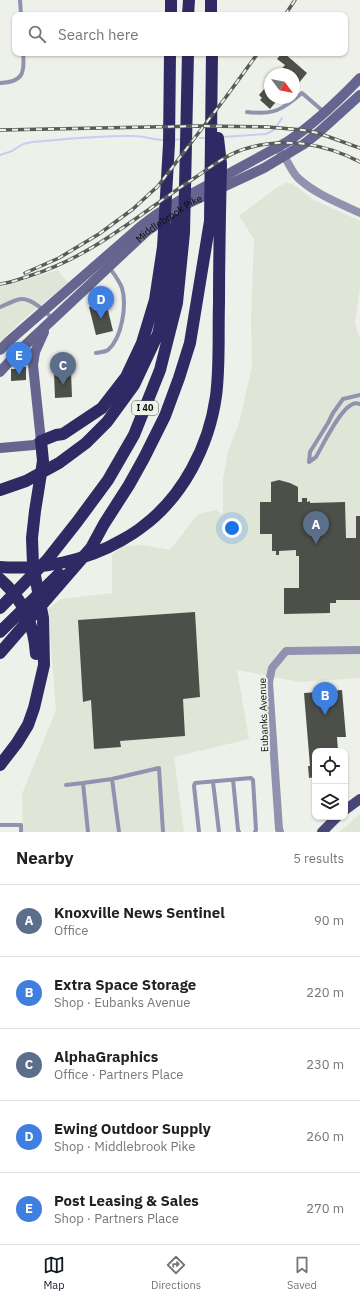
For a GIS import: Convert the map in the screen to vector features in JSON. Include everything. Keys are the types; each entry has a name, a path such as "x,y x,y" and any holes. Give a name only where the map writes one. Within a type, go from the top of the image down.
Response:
{"highway":[{"path":"171,0 171,12"},
{"path":"188,0 188,12"},
{"path":"211,12 212,0"},
{"path":"0,765 5,756 17,743 28,725 34,708 44,665 42,618 33,565 32,538 43,461 40,441 63,434 102,408 126,377 142,343 155,300 163,247 169,144 170,56"},
{"name":"I 40","path":"1,608 47,560 108,480 134,435 160,370 177,303 186,133 188,56"},
{"name":"I 40","path":"0,632 12,620 52,587 104,524 144,458 165,416 179,378 190,343 215,222 212,56"},
{"path":"0,567 31,567 55,564 76,559 110,547 142,528 152,520 179,489 192,470 207,436 212,416 218,376 215,222"},
{"path":"0,490 26,481 60,463 86,443 107,422 134,385 158,334 180,231"},
{"path":"0,579 21,603 28,616 35,638 39,687"},
{"path":"0,653 16,636 52,587"}],"main road":[{"name":"Middlebrook Pike","path":"0,372 19,351 51,322 141,226 157,214 182,199 276,149 298,135 360,78"},
{"name":"Middlebrook Pike","path":"0,350 44,310 147,231 190,203 264,168 284,156 313,137 358,100"},
{"path":"19,351 26,337 45,318 46,315 44,310"},
{"path":"0,448 34,445 40,441 32,365 40,340 51,322"},
{"path":"348,808 360,799"},
{"path":"322,832 335,820"}],"street":[{"path":"276,149 284,156 296,176 308,187 360,213"},
{"name":"Eubanks Avenue","path":"280,832 269,682 272,668 286,651 360,650"}],"lane":[{"path":"20,0 21,12"},
{"path":"0,83 14,81 20,75 24,67 23,56"},
{"path":"247,112 262,114 272,112 284,106 302,93 324,112"},
{"path":"96,353 107,351 111,346 121,326 124,308 122,288 106,263"},
{"path":"0,307 22,299 34,303 44,310 51,322"},
{"path":"360,396 343,399 310,452 309,462 316,458 342,414 350,405 357,403 360,404"},
{"path":"66,785 112,779 159,768 163,832"},
{"path":"199,832 194,786 195,783 251,778 253,780 255,832"},
{"path":"112,779 119,832"},
{"path":"232,780 239,832"},
{"path":"213,782 219,832"},
{"path":"83,783 88,832"},
{"path":"0,825 20,825 21,832"}],"shaded area":[{"path":"286,183 293,184 314,200 360,221 360,289 355,323 360,339 360,678 300,682 237,670 249,739 174,757 184,832 23,832 22,794 56,710 48,609 61,599 112,593 112,555 122,546 141,545 170,550 198,514 216,510 223,515 223,479 228,451 239,423 252,366 251,321 254,239 239,216 279,186"},
{"path":"58,270 68,283 21,321 0,342 0,287"},
{"path":"360,814 360,832 339,832 342,830"}],"building":[{"path":"280,56 287,56 307,73 300,82 300,68 282,68 285,65 277,59"},
{"path":"264,89 264,104 260,100 262,98 259,95"},
{"path":"264,104 274,104 270,109"},
{"path":"106,302 113,331 96,335 89,307"},
{"path":"17,367 26,367 26,380 11,381 11,369 17,369"},
{"path":"71,372 72,397 55,398 54,373"},
{"path":"279,480 298,487 298,502 302,502 302,498 307,498 307,502 310,501 310,503 345,502 346,538 356,538 356,516 360,516 360,600 336,600 336,603 330,603 330,613 284,614 284,588 299,588 299,556 296,556 296,550 279,551 279,555 276,555 276,551 272,551 272,534 260,534 260,502 271,502 271,482"},
{"path":"195,612 200,697 183,699 185,736 120,741 121,747 94,749 91,700 83,702 78,620"},
{"path":"342,690 346,737 337,737 338,748 312,748 312,778 309,778 308,766 310,766 304,693"}],"waterway":[{"path":"222,137 266,134 274,130 282,118"},
{"path":"0,155 12,151 23,144 32,142 121,136 138,136 165,140"},
{"path":"200,138 206,138"},
{"path":"173,140 183,139"}],"railway":[{"path":"287,12 295,0"},
{"path":"25,273 59,258 99,234 133,209 158,186 256,56"},
{"path":"0,130 201,126 268,127 318,133 360,148"},
{"path":"0,284 11,282 52,268 74,258 114,234 220,161 241,150 277,143 306,144 334,151 360,162"}],"place":[{"name":"Ewing Outdoor Supply","path":"101,319"},
{"name":"Post Leasing & Sales","path":"19,375"},
{"name":"AlphaGraphics","path":"63,385"},
{"name":"Knoxville News Sentinel","path":"316,544"},
{"name":"Extra Space Storage","path":"325,715"}]}
